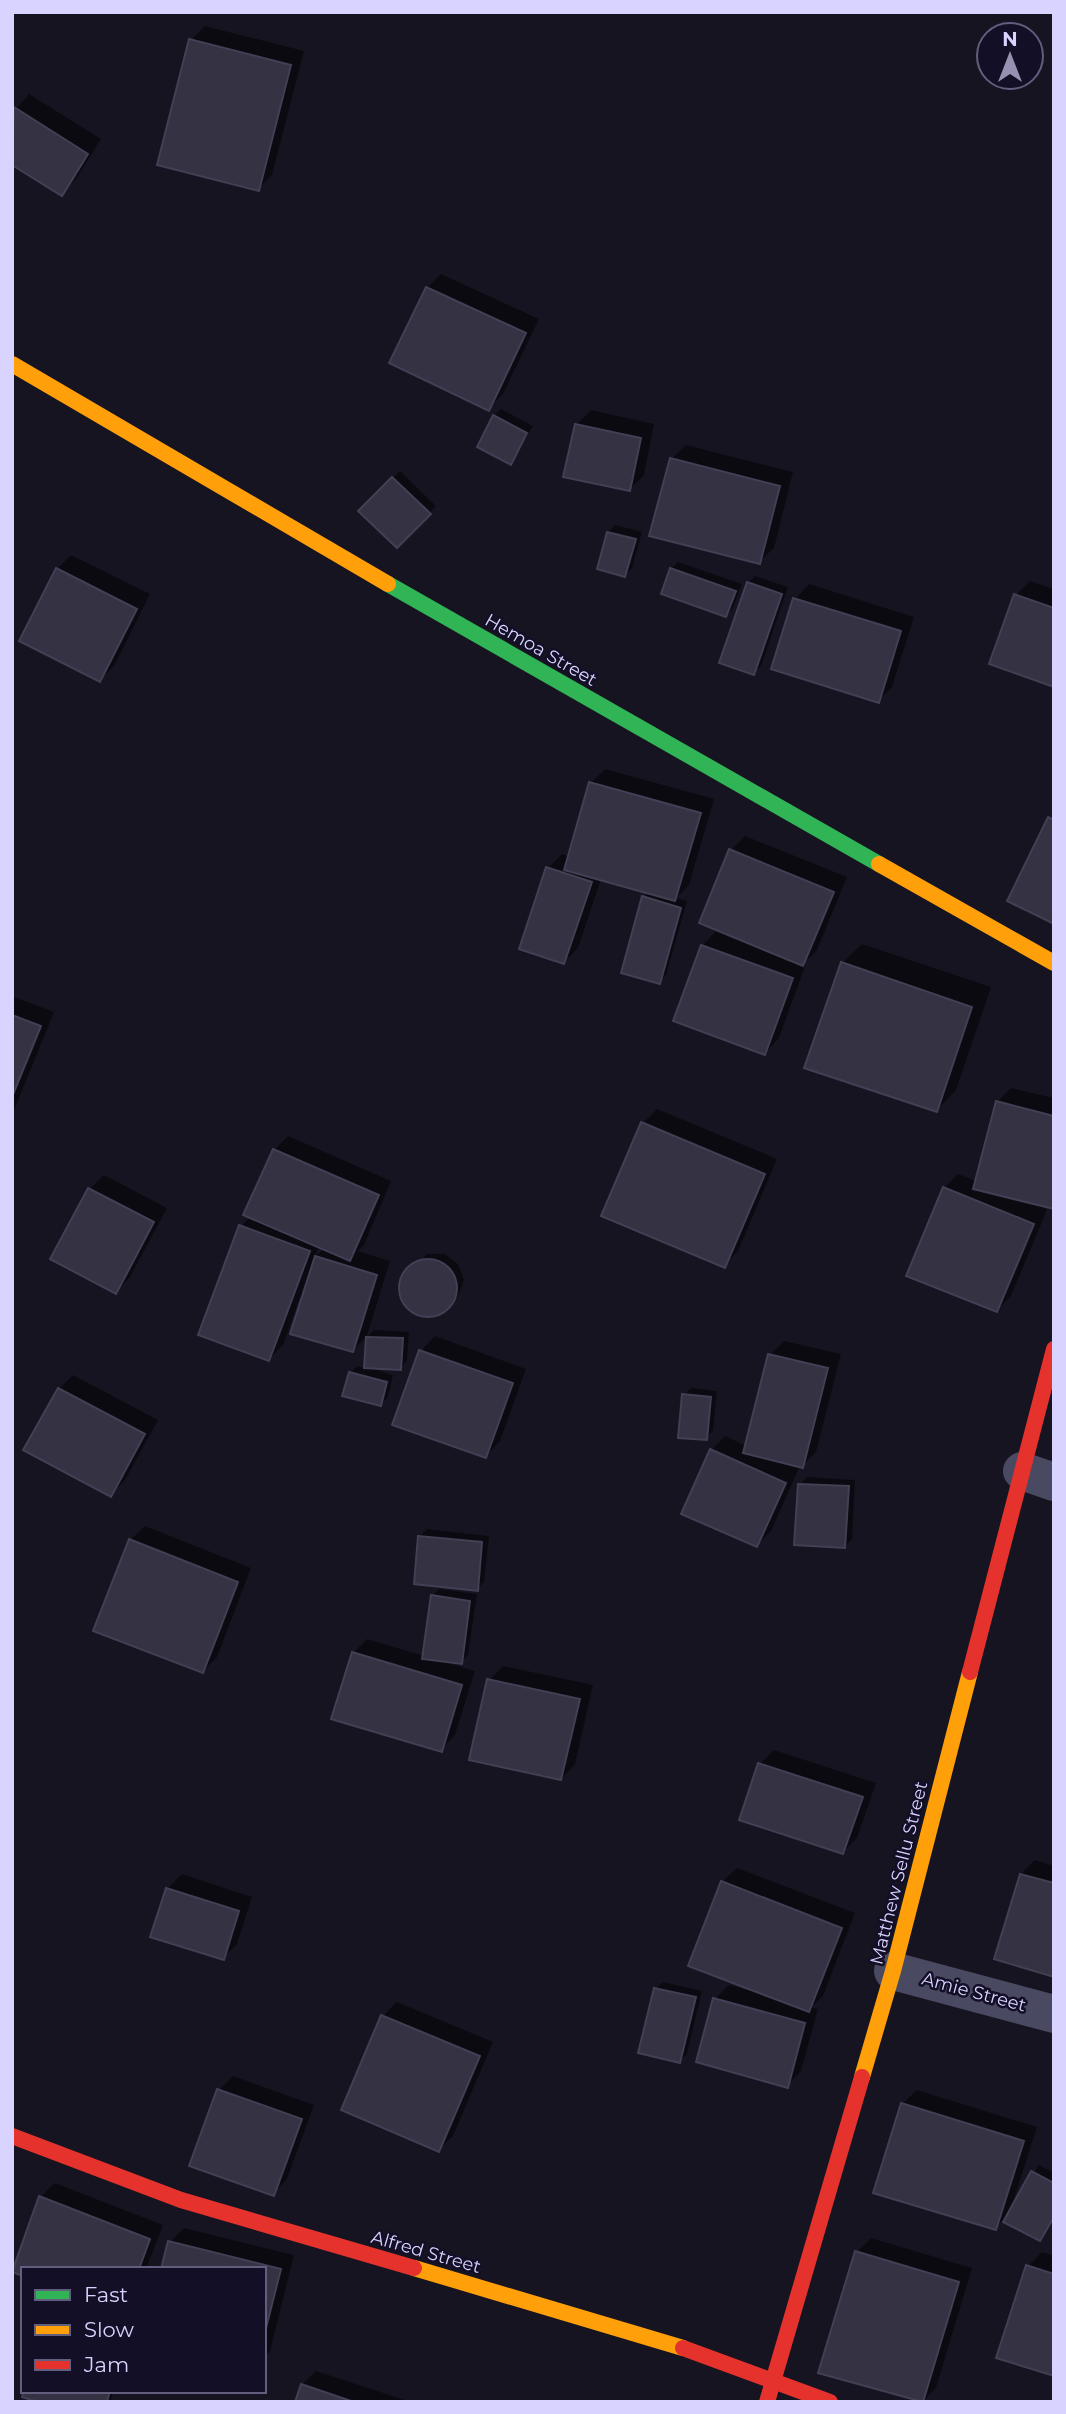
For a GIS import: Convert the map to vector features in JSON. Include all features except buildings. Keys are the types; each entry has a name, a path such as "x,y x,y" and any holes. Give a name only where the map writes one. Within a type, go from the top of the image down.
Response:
{"street":[{"name":"Hemoa Street","path":"12,364 498,648 1054,964"},
{"name":"Matthew Sellu Street","path":"767,2402 1038,1477 1054,1349"},
{"name":"Amie Street","path":"894,1971 1054,2014"},
{"name":"Alfred Street","path":"12,2136 181,2200 658,2340 774,2379 830,2402"}],"traffic: fast":[{"path":"388,584 879,864"}],"traffic: slow":[{"path":"12,364 388,584"},
{"path":"879,864 1054,963"},
{"path":"862,2077 893,1971 970,1672"},
{"path":"414,2268 683,2348"}],"traffic: jam":[{"path":"970,1672 1054,1349"},
{"path":"767,2402 862,2077"},
{"path":"12,2136 181,2200 414,2268"},
{"path":"683,2348 830,2402"}]}
